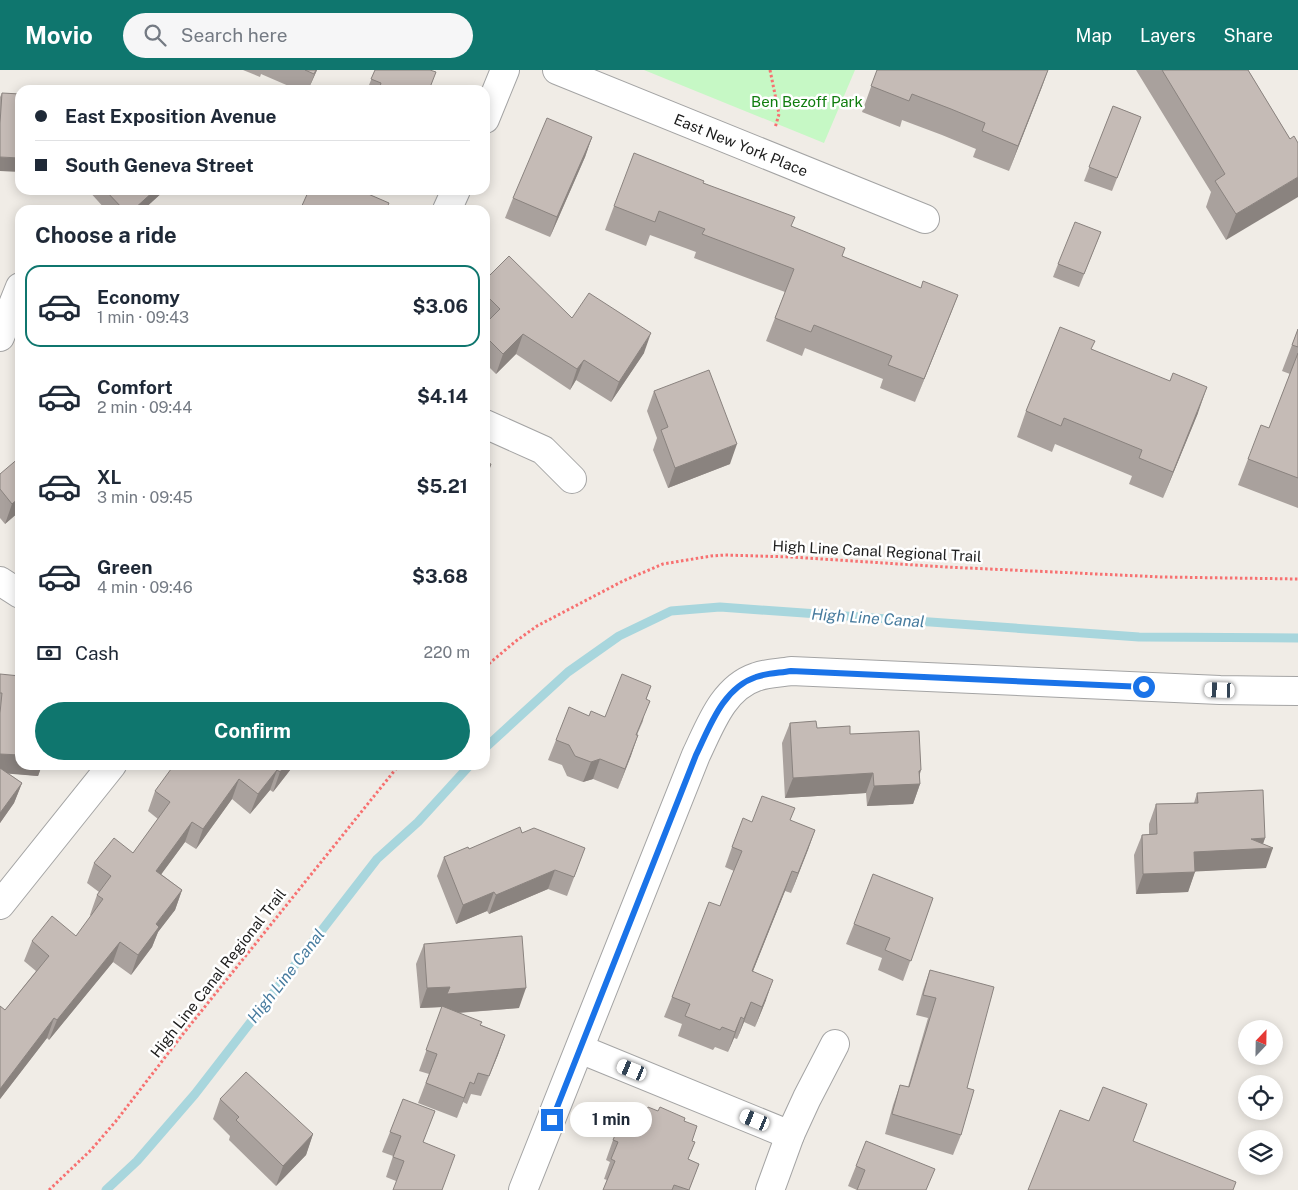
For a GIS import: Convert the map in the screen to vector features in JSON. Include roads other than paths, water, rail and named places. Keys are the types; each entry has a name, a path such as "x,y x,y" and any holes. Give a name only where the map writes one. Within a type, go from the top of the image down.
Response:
{"street":[{"path":"490,106 505,70"},
{"name":"East New York Place","path":"557,70 925,219"},
{"path":"0,337 15,300"},
{"path":"490,426 543,450 572,479"},
{"path":"0,581 15,591"},
{"path":"523,1190 696,755 720,707 736,688 756,677 791,671 1220,690 1298,691"},
{"path":"0,905 108,770"},
{"path":"770,1190 790,1135 807,1098 836,1044"},
{"path":"580,1049 790,1135"}],"waterway":[{"name":"High Line Canal","path":"490,743 568,672 619,636 671,611 720,607 1139,637 1298,638"},
{"name":"High Line Canal","path":"106,1190 137,1161 195,1094 377,859 418,822 465,770"}],"park label":[{"name":"Ben Bezoff Park","path":"807,101"}]}
